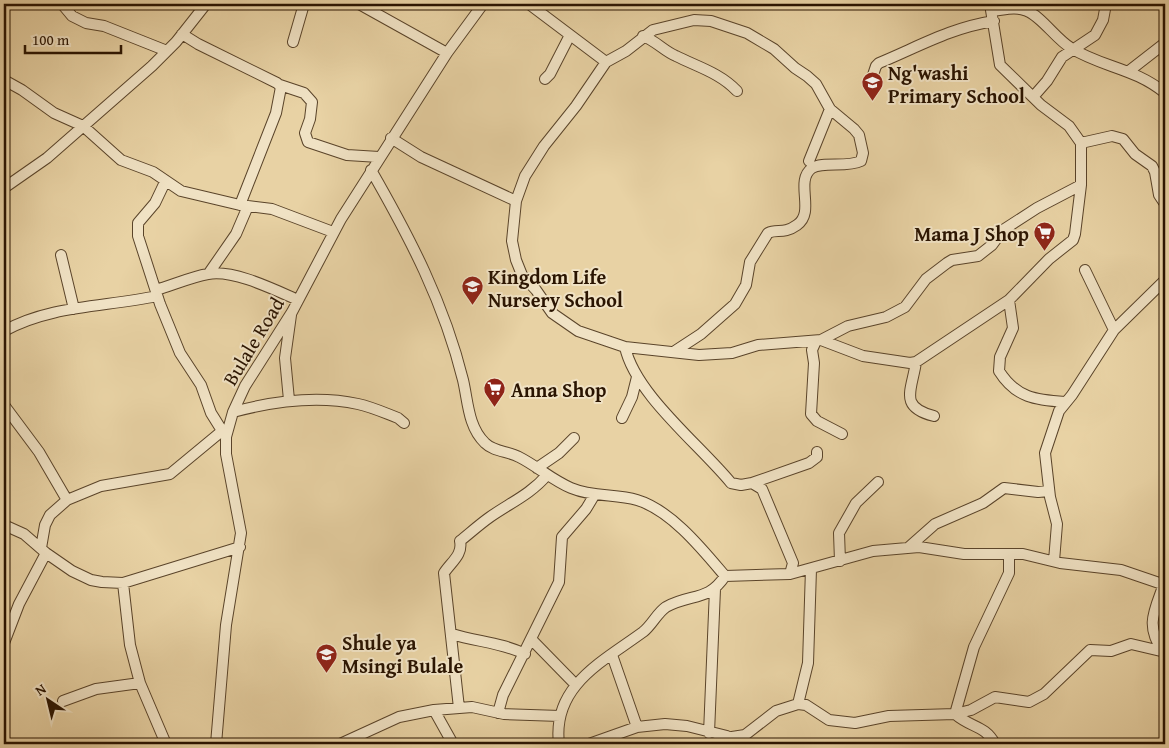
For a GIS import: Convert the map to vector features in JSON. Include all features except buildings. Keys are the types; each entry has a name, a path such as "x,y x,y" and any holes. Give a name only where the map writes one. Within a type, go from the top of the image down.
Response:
{"street":[{"path":"62,4 72,16 86,23 104,26 167,51"},
{"path":"4,188 47,158 167,51 206,4"},
{"path":"293,42 304,4"},
{"path":"359,4 447,53"},
{"name":"Bulale Road","path":"216,744 226,625 240,547 240,525 224,434 245,386 292,312 333,232 391,138 447,53 483,4"},
{"path":"530,4 606,62"},
{"path":"1033,97 1047,81 1056,63 1072,49 1084,44 1095,35 1103,20 1106,4"},
{"path":"873,74 876,66 880,63 946,32 968,25 992,12 1011,8 1029,12 1072,49 1129,71 1150,81 1165,93"},
{"path":"675,351 701,334 735,304 746,284 750,262 768,233 786,232 801,222 806,211 806,177 809,171 818,165 836,166 861,161 863,153 859,135 830,110 816,84 794,68 774,49 747,33 711,21 694,20 653,30 626,51 606,62 576,106 539,152 525,176 516,201 512,241 516,260 522,275 536,290 552,313 565,324 607,342 625,347 699,355 732,354 758,345 814,343 869,358 905,363 916,362 1009,300 1049,259 1073,240 1080,185 1081,143 1070,126 1033,97 1000,65 996,51 992,12"},
{"path":"182,34 280,85 304,93 312,102 312,114 305,133 308,142 347,155 379,157"},
{"path":"545,79 550,74 570,35"},
{"path":"643,36 658,42 676,56 716,74 737,91"},
{"path":"1129,71 1165,43"},
{"path":"4,80 22,90 54,113 83,126 112,154 131,164 153,172 165,182 181,191 244,205 272,209 333,232"},
{"path":"209,274 236,234 282,93 280,85"},
{"path":"809,161 830,110"},
{"path":"1081,143 1112,136 1123,139 1135,154 1152,166 1155,172 1158,195 1165,204"},
{"path":"391,138 421,157 516,201"},
{"path":"371,170 421,261 436,293 453,344 475,429 481,439 491,448 519,456 547,475 574,489 638,500 656,509 692,539 725,576"},
{"path":"4,643 43,551 46,525 50,515 67,500 101,486 170,474 224,434 211,413 201,385 180,353 156,293 137,228 138,223 155,203 165,182"},
{"path":"814,343 848,326 886,317 905,307 926,279 947,263 952,260 978,256 992,245 1003,230 1036,208 1080,185"},
{"path":"62,255 74,309"},
{"path":"1085,270 1114,330"},
{"path":"4,330 47,314 115,305 209,274 225,275 252,282 298,300"},
{"path":"1054,561 1057,524 1049,491 1045,453 1053,424 1065,402 1072,395 1114,330 1165,280"},
{"path":"1009,300 1013,328 1000,357 999,371 1022,395 1044,401 1065,402"},
{"path":"289,400 285,358 292,312"},
{"path":"814,343 812,418 842,434"},
{"path":"625,347 627,357 645,388 731,483 741,485 752,483 809,463 817,457 817,452"},
{"path":"916,362 910,404 913,408 934,416"},
{"path":"622,418 632,397 637,376"},
{"path":"233,412 269,402 289,400 348,402 391,415 404,423"},
{"path":"4,405 39,452 67,500"},
{"path":"537,468 559,453 574,438"},
{"path":"459,708 444,576 458,556 461,547 460,541 492,516 502,512 534,489 547,475"},
{"path":"840,561 839,533 856,503 878,482"},
{"path":"752,483 760,486 766,498 793,563 790,574"},
{"path":"909,547 935,524 983,503 1004,488 1038,492 1049,491"},
{"path":"498,712 503,695 532,640 559,582 562,536 586,509 595,494"},
{"path":"4,525 24,534 43,551 91,580 123,583 240,547"},
{"path":"725,576 790,574 873,551 909,547 964,554 1009,554 1121,570 1165,584 1151,628 1154,638 1164,652"},
{"path":"956,714 973,650 1009,573 1009,554"},
{"path":"798,704 808,663 811,569"},
{"path":"559,744 560,716 566,698 575,684 651,625 664,608 715,589 725,576"},
{"path":"123,583 130,645 140,683 166,744"},
{"path":"709,733 710,686 714,650 715,589"},
{"path":"452,634 470,640 501,644 525,654"},
{"path":"532,640 575,684"},
{"path":"589,744 637,727 678,724 735,741 776,711 798,704 806,705 830,720 855,723 889,716 956,714 971,710 992,698 1029,702 1044,694 1090,650 1111,651 1131,644 1164,652"},
{"path":"612,655 637,727"},
{"path":"63,701 96,689 140,683"},
{"path":"340,744 399,717 434,710 486,708 498,712 560,716"},
{"path":"434,710 453,744"},
{"path":"956,714 966,722 986,731 995,744"}],"place":[{"name":"Ng'washi Primary School","path":"872,102"},
{"name":"Mama J Shop","path":"1045,252"},
{"name":"Kingdom Life Nursery School","path":"472,306"},
{"name":"Anna Shop","path":"495,408"},
{"name":"Shule ya Msingi Bulale","path":"326,673"}]}
